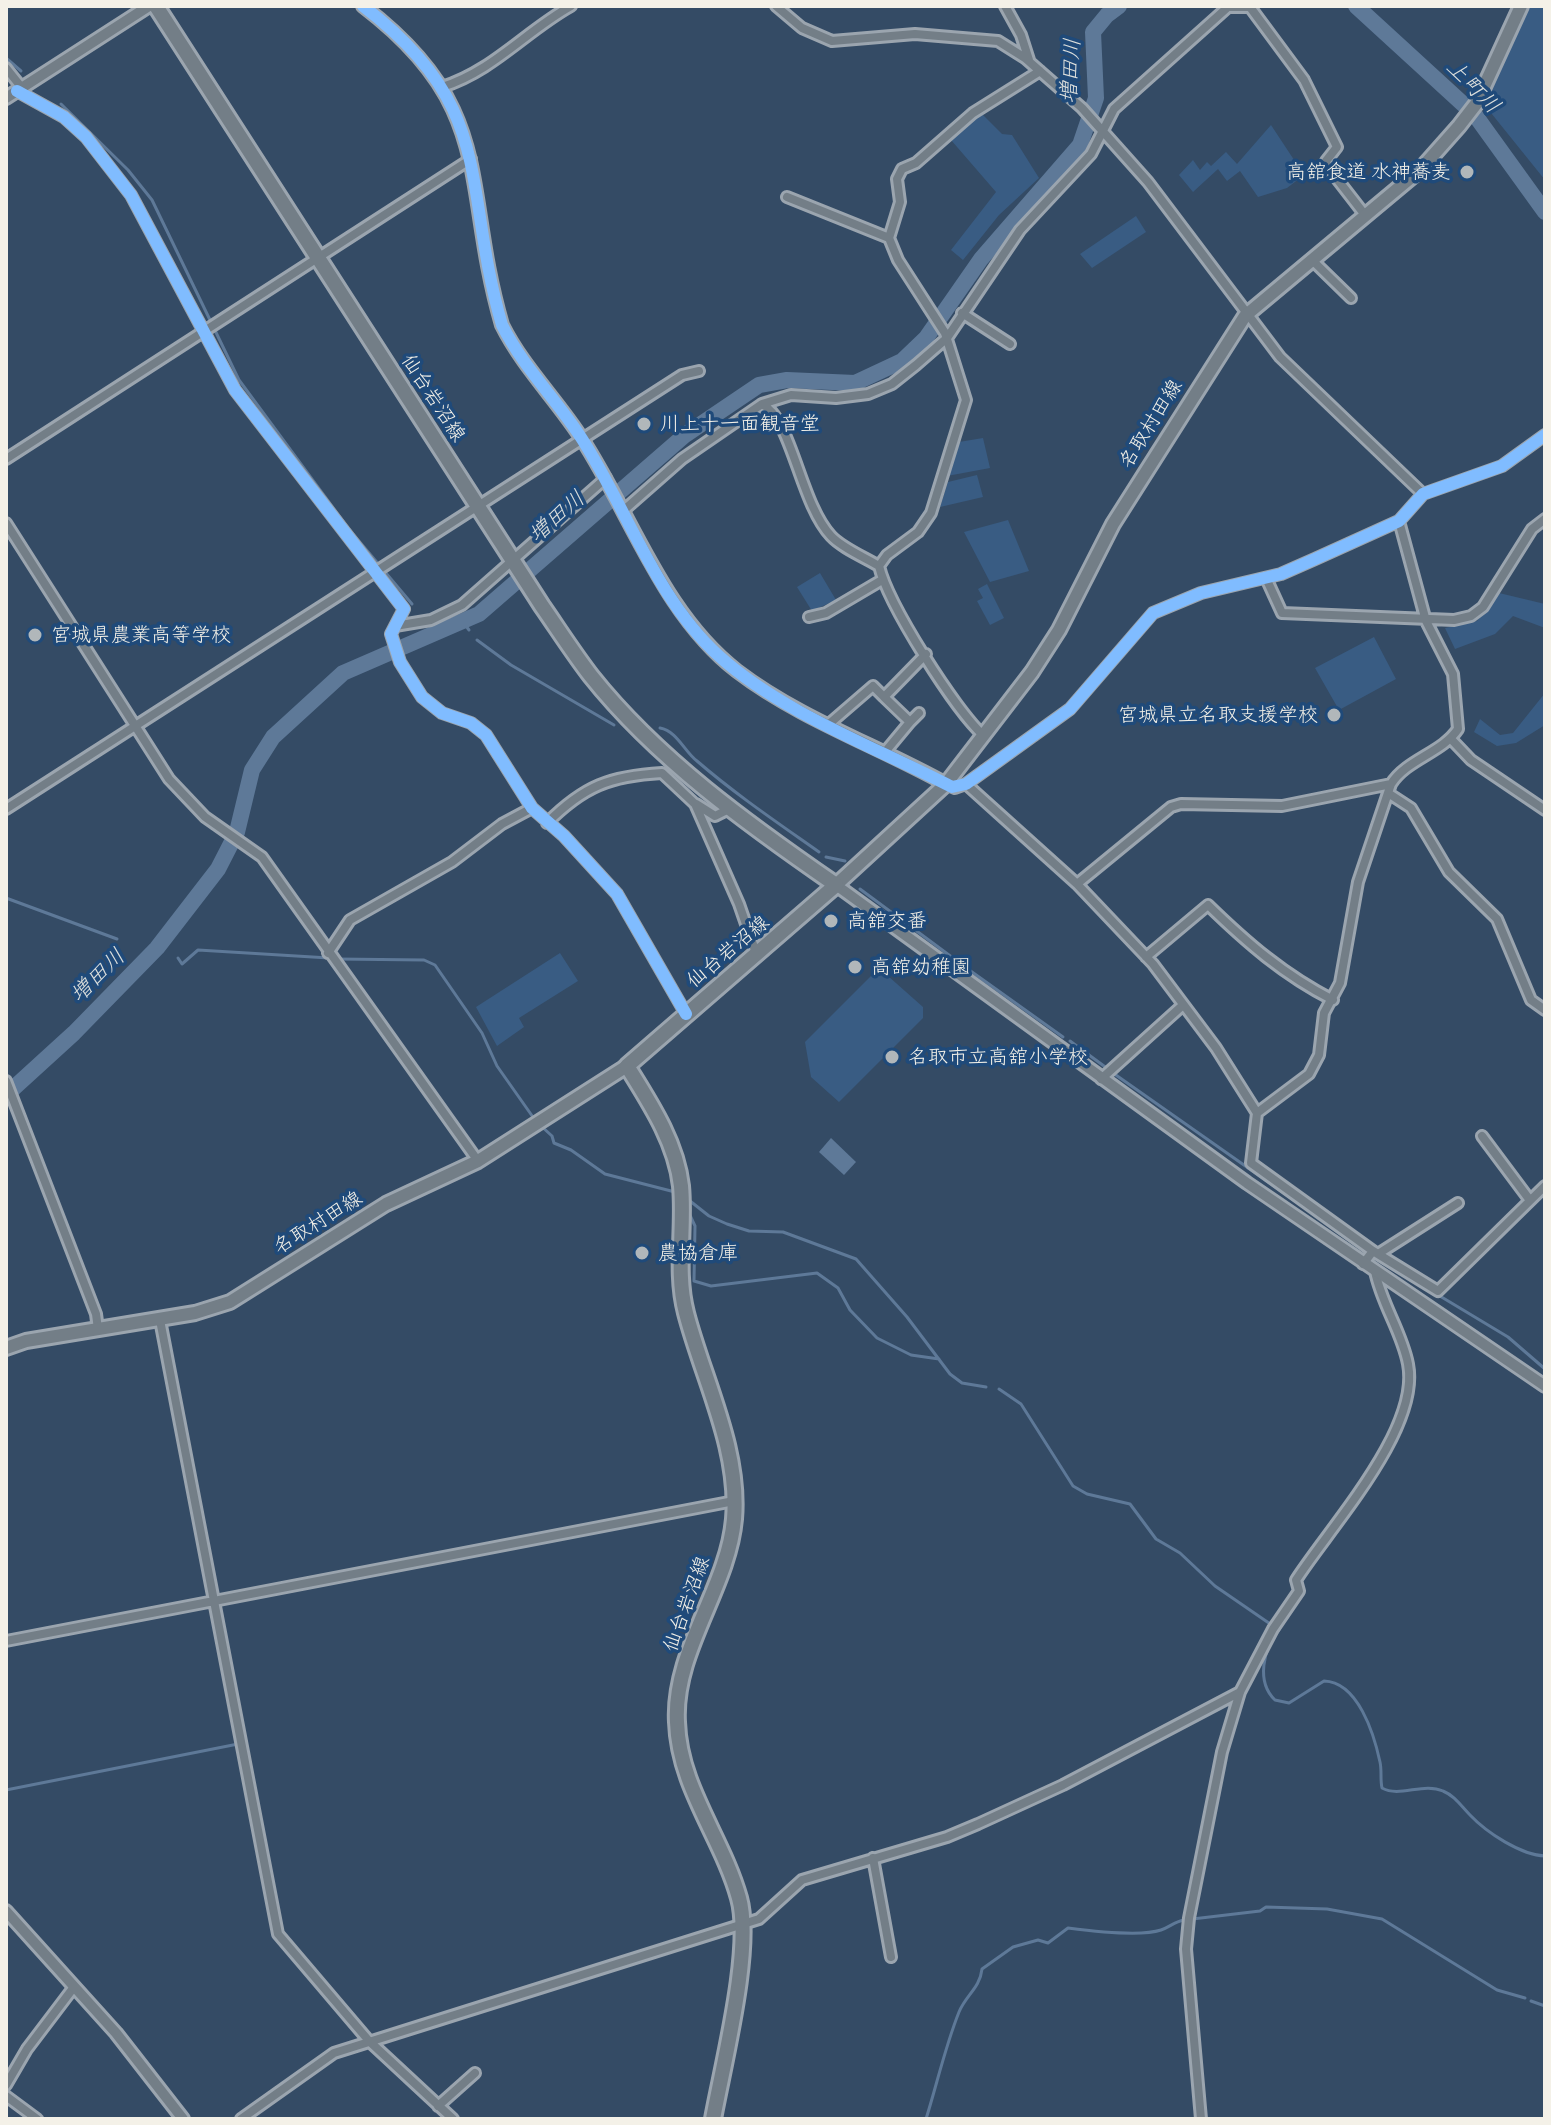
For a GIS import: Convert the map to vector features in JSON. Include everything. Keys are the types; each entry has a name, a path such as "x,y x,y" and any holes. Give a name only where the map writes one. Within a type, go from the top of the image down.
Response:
{"main road":[{"name":"仙台岩沼線","path":"156,6 512,560 591,676 630,719 731,808 836,885 627,1066 665,1131 681,1188 682,1291 724,1437 734,1501 726,1555 687,1662 676,1717 685,1772 731,1873 742,1924 741,1953 713,2119"},
{"name":"名取村田線","path":"836,885 946,784 985,737 1059,630 1113,524 1245,316 1420,170 1469,114 1521,6"},
{"name":"名取村田線","path":"6,1348 97,1322 160,1320 230,1302 386,1204 478,1161 627,1066"}],"street":[{"path":"6,98 149,6"},
{"path":"442,87 491,64 552,16 571,6"},
{"path":"776,6 809,33 832,41 915,34 998,41 1030,62 1082,108 1148,182 1245,316 1280,357 1423,494"},
{"path":"1005,6 1021,35 1030,62"},
{"path":"623,508 682,459 762,404 791,395 836,398 876,392 909,371 946,336 1020,230 1078,170 1114,109 1126,96 1228,7 1257,6"},
{"path":"367,7 415,52 442,87 461,125 471,159 502,325 511,343 581,437 673,599 704,641 739,673 829,724 955,788 966,784 1070,709 1153,613 1201,593 1266,578 1399,521 1423,494 1502,466 1545,435"},
{"path":"1250,7 1304,80 1337,147 1326,161 1327,166 1365,215"},
{"path":"6,68 19,90 64,117 86,137 131,195 208,327 235,390 379,569 404,609 393,630 400,662 432,706 471,723 486,735 532,808 602,874 617,894 686,1014"},
{"path":"879,566 926,523 964,410 965,391 946,336 898,260 889,238 900,202 897,179 902,169 916,163 973,113 1040,71"},
{"path":"6,459 471,159"},
{"path":"787,197 889,238"},
{"path":"1311,259 1351,298"},
{"path":"962,313 1010,344"},
{"path":"6,809 581,437 682,375 699,371"},
{"path":"762,404 780,422 807,501 831,537 879,566 882,580 926,654 968,719 985,737"},
{"path":"393,630 431,620 462,605 607,480"},
{"path":"1266,578 1282,613 1454,620 1471,616 1483,607 1532,529 1545,519"},
{"path":"1257,1113 1309,1074 1319,1055 1324,1013 1333,1000 1348,946 1358,882 1389,788 1411,764 1451,739 1458,729 1453,674 1426,621 1399,521"},
{"path":"6,523 187,801 262,857 478,1161"},
{"path":"809,617 826,613 882,580"},
{"path":"884,697 926,654"},
{"path":"829,724 873,686 910,722"},
{"path":"885,752 919,713"},
{"path":"1451,739 1471,760 1545,810"},
{"path":"547,823 569,801 600,782 632,775 662,773 695,804 715,816 731,808"},
{"path":"966,784 1077,884 1146,957 1183,1005 1257,1113 1251,1163 1371,1256 1408,1364 1409,1387 1401,1415 1376,1464 1326,1534 1275,1625 1240,1692 1222,1752 1186,1949 1201,2119"},
{"path":"1077,884 1171,807 1181,804 1282,806 1389,788"},
{"path":"1389,788 1411,808 1449,872 1497,919 1531,1000 1544,1012"},
{"path":"695,804 739,904 756,953"},
{"path":"330,956 350,920 452,862 502,824 532,808"},
{"path":"836,885 1101,1079 1371,1256 1438,1291 1527,1196 1545,1186"},
{"path":"1146,957 1208,905 1251,948 1295,981 1333,1000"},
{"path":"1101,1079 1183,1005"},
{"path":"6,1081 97,1322"},
{"path":"1482,1136 1527,1196"},
{"path":"1371,1256 1458,1203"},
{"path":"1375,1271 1545,1386"},
{"path":"160,1320 278,1934 369,2041 453,2119"},
{"path":"6,1641 734,1501"},
{"path":"241,2119 334,2053 742,1924 770,1912 802,1880 947,1837 1063,1785 1240,1692"},
{"path":"873,1858 891,1957"},
{"path":"6,1911 125,2044 183,2119"},
{"path":"6,2085 27,2049 74,1987"},
{"path":"438,2106 475,2073"},
{"path":"6,2096 37,2119"}],"shaded area":[{"path":"1527,6 1545,6 1545,180 1483,103"},
{"path":"980,112 1002,134 1012,135 1039,178 999,215 963,260 951,250 996,192 951,140"},
{"path":"1271,125 1304,175 1287,188 1258,197 1240,171 1227,181 1218,169 1193,192 1179,175 1193,160 1200,170 1207,162 1211,166 1226,152 1237,164"},
{"path":"1136,216 1146,232 1092,268 1080,254"},
{"path":"983,438 990,468 947,476 959,442"},
{"path":"977,475 983,497 940,507 948,482"},
{"path":"1008,520 1029,571 990,582 964,532"},
{"path":"820,573 836,600 812,611 797,587"},
{"path":"987,584 1004,618 990,625 977,601 983,598 978,589"},
{"path":"1499,593 1545,604 1545,628 1513,616 1495,634 1455,649 1445,628 1477,621"},
{"path":"1374,637 1396,679 1339,710 1315,668"},
{"path":"1545,693 1545,725 1516,743 1497,746 1474,732 1480,719 1500,735 1513,733"},
{"path":"560,953 578,981 519,1018 524,1027 497,1046 476,1007"},
{"path":"879,968 923,1007 923,1018 839,1102 811,1077 805,1042"},
{"path":"831,1138 856,1162 844,1175 819,1152"}],"waterway":[{"name":"増田川","path":"6,1095 74,1033 157,948 218,869 237,832 252,770 273,737 343,673 479,614 685,435 759,385 787,380 855,383 902,361 926,338 981,259 1080,145 1096,98 1093,32 1119,6"},
{"name":"上町川","path":"1356,6 1475,115 1545,212"},
{"path":"6,58 21,71"},
{"path":"61,104 128,170 152,200 239,380 348,528 412,604"},
{"path":"463,622 469,630"},
{"path":"477,640 511,665 614,725"},
{"path":"660,728 671,733 692,757 726,785 819,852"},
{"path":"826,857 845,861"},
{"path":"860,889 953,958"},
{"path":"6,898 117,939"},
{"path":"178,958 182,964 198,950 329,958"},
{"path":"337,959 424,960 435,965 482,1033 497,1066 535,1120"},
{"path":"958,962 1063,1037"},
{"path":"1070,1041 1108,1069"},
{"path":"1113,1073 1362,1248"},
{"path":"540,1125 552,1136 554,1143 571,1150 605,1174 675,1192"},
{"path":"685,1197 709,1216 727,1224 749,1231 783,1232 856,1259 907,1317 950,1374 962,1383 986,1387"},
{"path":"688,1211 695,1226 694,1281 711,1286 817,1273 838,1288 850,1310 877,1338 911,1355 939,1359"},
{"path":"1385,1263 1508,1337 1545,1369"},
{"path":"999,1389 1021,1404 1073,1486 1087,1494 1130,1504 1156,1539 1180,1553 1215,1586 1279,1630 1269,1646 1264,1665 1265,1684 1275,1700 1289,1703 1324,1681 1336,1684 1355,1700 1369,1724 1380,1762 1382,1788 1389,1791 1428,1788 1443,1791 1495,1836 1526,1852 1545,1856"},
{"path":"6,1790 238,1744"},
{"path":"926,2119 954,2025 962,2006 979,1981 982,1969 1013,1947 1038,1940 1048,1943 1068,1928 1141,1933 1161,1930 1184,1920 1260,1911 1266,1907 1327,1909 1382,1919 1497,1990 1525,1998"},
{"path":"1531,2001 1545,2006"}],"cycle path":[{"path":"363,6 406,43 436,79 455,115 468,151 502,325 520,355 582,439 677,608 719,656 771,695 952,787 966,784 1070,709 1153,613 1201,593 1281,574 1399,521 1423,494 1502,466 1545,435"},
{"path":"17,91 64,117 86,137 131,195 235,390 404,609 391,634 400,662 422,697 442,713 471,723 486,735 532,808 564,836 617,894 686,1014"}],"place":[{"name":"高舘食道 水神蕎麦","path":"1467,172"},
{"name":"川上十一面観音堂","path":"644,424"},
{"name":"宮城県農業高等学校","path":"35,635"},
{"name":"宮城県立名取支援学校","path":"1334,715"},
{"name":"高舘交番","path":"831,921"},
{"name":"高舘幼稚園","path":"855,967"},
{"name":"名取市立高舘小学校","path":"892,1057"},
{"name":"農協倉庫","path":"642,1253"}]}
